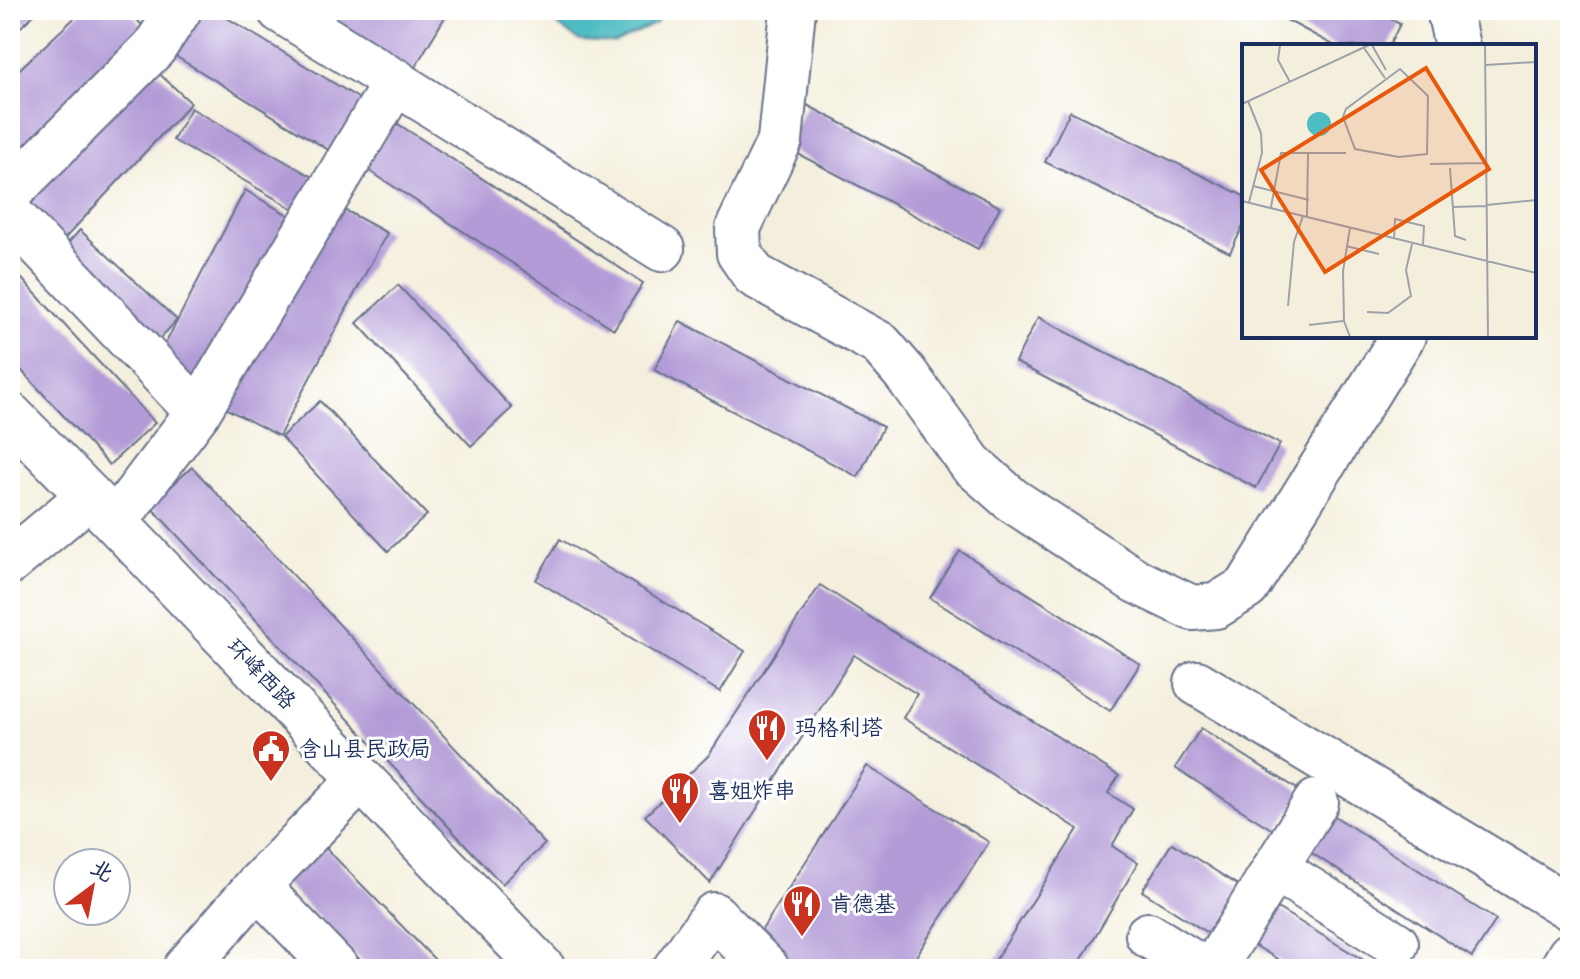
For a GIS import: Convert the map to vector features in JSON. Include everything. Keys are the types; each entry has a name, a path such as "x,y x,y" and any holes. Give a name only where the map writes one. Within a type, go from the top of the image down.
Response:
{"street":[{"path":"10,192 154,48 179,10"},
{"path":"280,10 662,249"},
{"path":"793,10 780,140 738,228 739,253 754,275 880,344 971,464 1012,500 1136,581 1192,608 1216,606 1247,587 1402,338"},
{"path":"1449,10 1457,44"},
{"path":"10,562 102,509 198,412 396,81"},
{"path":"10,214 198,412"},
{"name":"环峰西路","path":"10,415 543,969"},
{"path":"1197,683 1570,908"},
{"path":"185,969 257,886 361,779"},
{"path":"1148,935 1218,966 1316,802"},
{"path":"1275,868 1396,944"},
{"path":"257,886 337,969"},
{"path":"675,969 714,915 767,969"},
{"path":"1562,969 1570,955"}],"water":[{"path":"536,10 659,10 657,23 615,43 580,41"}],"building":[{"path":"10,10 39,10 10,37"},
{"path":"83,10 128,10 151,35 10,167 10,78"},
{"path":"192,10 214,10 363,101 332,152 167,51"},
{"path":"300,10 445,10 448,12 409,77"},
{"path":"1268,10 1373,10 1400,24 1390,44 1331,44"},
{"path":"152,67 191,103 54,250 15,214"},
{"path":"807,105 1000,207 978,249 785,147"},
{"path":"191,108 316,179 297,211 173,140"},
{"path":"1070,111 1242,195 1242,228 1230,253 1045,162"},
{"path":"395,122 643,283 614,329 365,168"},
{"path":"245,190 288,215 204,390 162,350"},
{"path":"334,204 387,233 279,436 225,408"},
{"path":"80,230 177,320 156,343 59,253"},
{"path":"10,266 155,423 109,465 10,358"},
{"path":"398,285 512,408 471,446 357,323"},
{"path":"1038,317 1280,444 1256,488 1015,362"},
{"path":"680,321 883,427 858,477 654,370"},
{"path":"320,401 427,515 388,551 281,437"},
{"path":"192,467 545,844 502,884 150,506"},
{"path":"560,539 745,651 720,692 536,580"},
{"path":"960,551 1140,664 1110,711 930,598"},
{"path":"820,585 1119,776 1108,793 1133,809 1112,846 1138,863 1076,969 990,969 1078,829 903,718 917,694 854,655 710,883 645,816 708,756"},
{"path":"1201,728 1302,792 1276,832 1175,768"},
{"path":"867,766 989,842 908,969 787,969 756,939"},
{"path":"1325,810 1496,920 1472,957 1301,846"},
{"path":"317,839 444,969 369,969 278,876"},
{"path":"1172,843 1244,889 1214,937 1142,891"},
{"path":"1264,900 1378,969 1294,969 1241,937"}],"place":[{"name":"玛格利塔","path":"767,762"},
{"name":"含山县民政局","path":"271,783"},
{"name":"喜姐炸串","path":"680,825"},
{"name":"肯德基","path":"802,938"}]}
